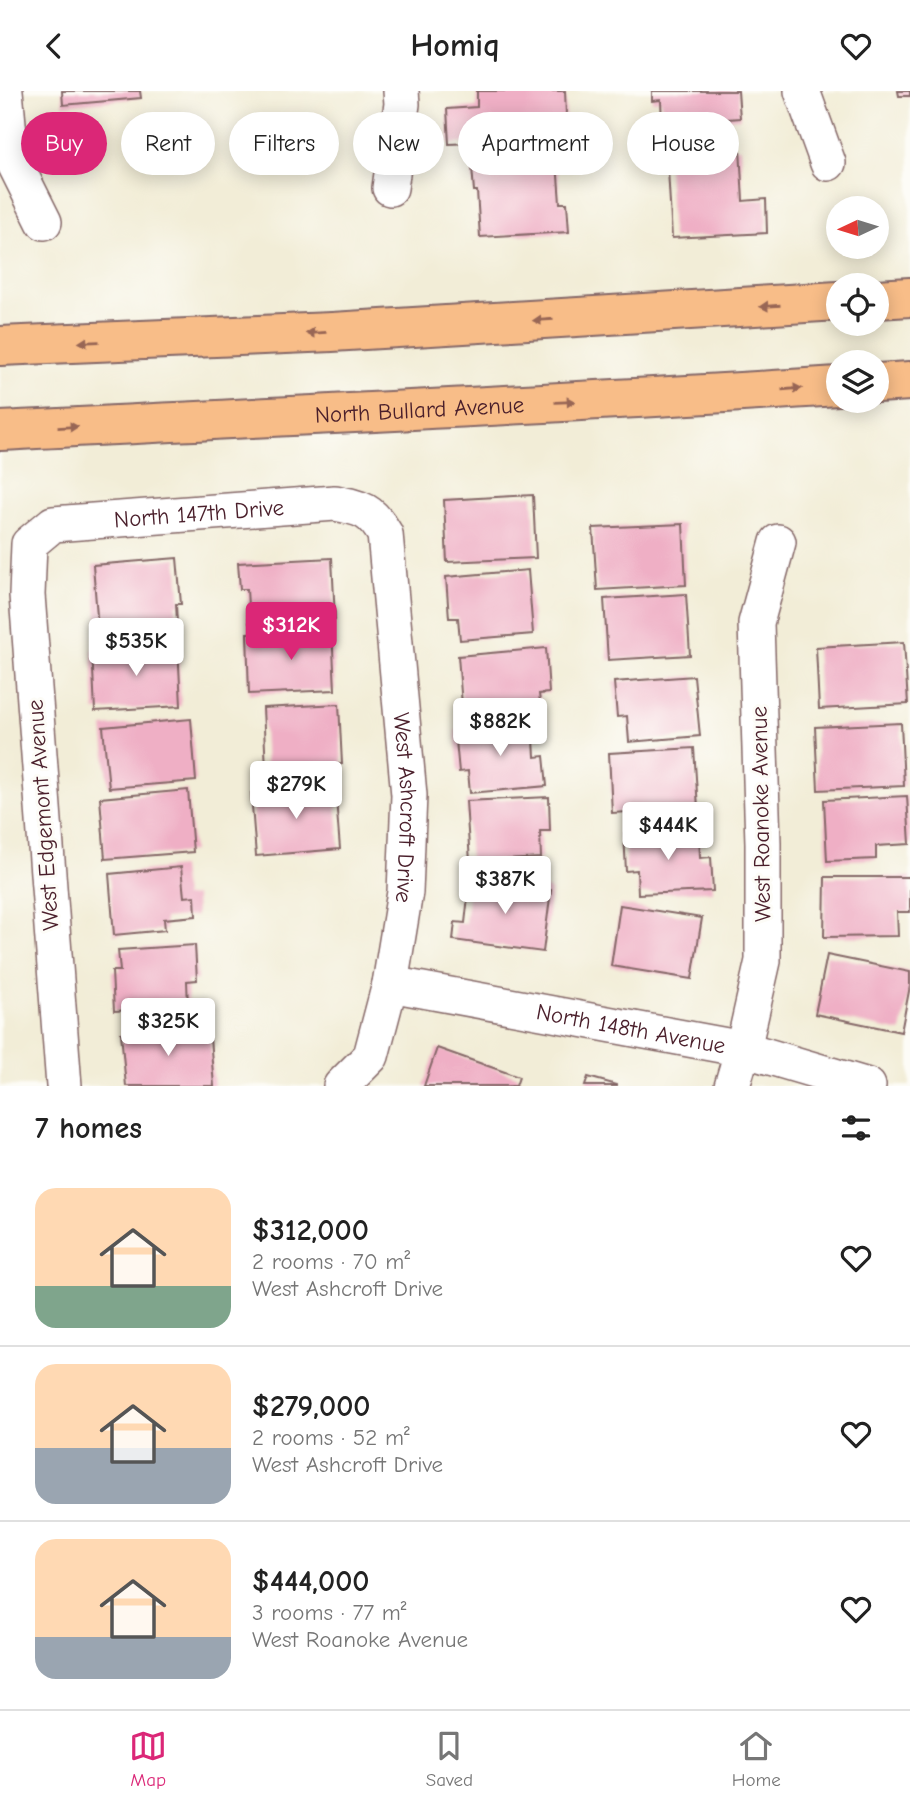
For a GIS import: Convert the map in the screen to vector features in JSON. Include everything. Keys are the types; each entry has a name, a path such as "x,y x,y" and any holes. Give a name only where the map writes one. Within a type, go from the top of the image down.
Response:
{"main road":[{"path":"889,298 910,297"},
{"path":"0,346 346,332 826,303"},
{"path":"889,382 910,381"},
{"name":"North Bullard Avenue","path":"0,431 466,405 603,401 826,387"}],"street":[{"path":"5,91 11,156 44,222"},
{"path":"390,188 402,104 401,91"},
{"path":"802,91 828,163"},
{"name":"North 147th Drive","path":"29,544 53,524 335,503 355,506 375,517"},
{"name":"West Ashcroft Drive","path":"341,1086 371,1056 390,984 405,892 410,795 389,563 385,534 375,517"},
{"name":"West Roanoke Avenue","path":"732,1086 763,961 764,843 755,623 778,542"},
{"name":"West Edgemont Avenue","path":"29,544 27,595 64,1086"},
{"name":"North 148th Avenue","path":"390,984 743,1049 868,1086"}],"building":[{"path":"62,91 140,91 141,98 63,105"},
{"path":"477,91 565,91 566,112 458,112 458,144 449,144 447,109 477,107"},
{"path":"652,91 738,91 740,118 739,112 662,112 661,100 652,101"},
{"path":"898,91 910,91 910,96 899,96"},
{"path":"739,148 743,201 766,199 767,233 672,238 668,175 739,175"},
{"path":"473,175 558,175 560,203 567,203 569,232 480,237 477,191 474,191"},
{"path":"533,495 536,558 447,562 444,500"},
{"path":"683,524 686,585 597,590 593,528"},
{"path":"177,558 181,604 176,604 177,622 98,629 93,565"},
{"path":"332,558 335,619 249,623 247,589 240,589 238,563"},
{"path":"528,570 533,634 460,640 458,618 449,618 446,577"},
{"path":"686,594 690,655 608,660 604,599"},
{"path":"332,629 335,690 249,694 247,633"},
{"path":"904,642 908,704 819,709 816,647"},
{"path":"178,645 181,706 95,711 92,649"},
{"path":"546,648 549,693 539,694 541,710 463,717 458,656"},
{"path":"694,676 700,736 629,742 627,716 617,717 614,682"},
{"path":"339,704 342,764 266,769 263,708"},
{"path":"191,719 196,781 109,788 103,727"},
{"path":"533,723 535,757 544,756 547,786 470,793 468,771 459,772 455,730"},
{"path":"901,723 904,786 818,790 815,727"},
{"path":"694,748 698,808 612,813 609,753"},
{"path":"335,786 340,849 256,856 251,793"},
{"path":"188,790 193,852 105,859 100,798"},
{"path":"907,796 910,844 876,846 876,859 827,861 824,800"},
{"path":"549,797 550,831 540,831 541,858 470,862 466,801"},
{"path":"699,829 700,858 711,857 713,891 638,894 637,870 626,871 624,833"},
{"path":"181,867 184,897 195,896 196,916 164,919 165,930 114,935 109,874"},
{"path":"825,877 910,877 910,912 897,912 898,936 824,937"},
{"path":"470,879 551,890 543,952 453,940 455,922 465,923"},
{"path":"620,905 702,918 692,979 611,966"},
{"path":"195,945 197,980 187,981 188,1007 114,1011 112,971 120,971 118,950"},
{"path":"827,955 910,972 901,1032 815,1014"},
{"path":"209,1026 214,1086 126,1086 121,1033"},
{"path":"437,1048 519,1077 516,1086 424,1086"},
{"path":"588,1077 617,1085 617,1086 585,1086"}]}
